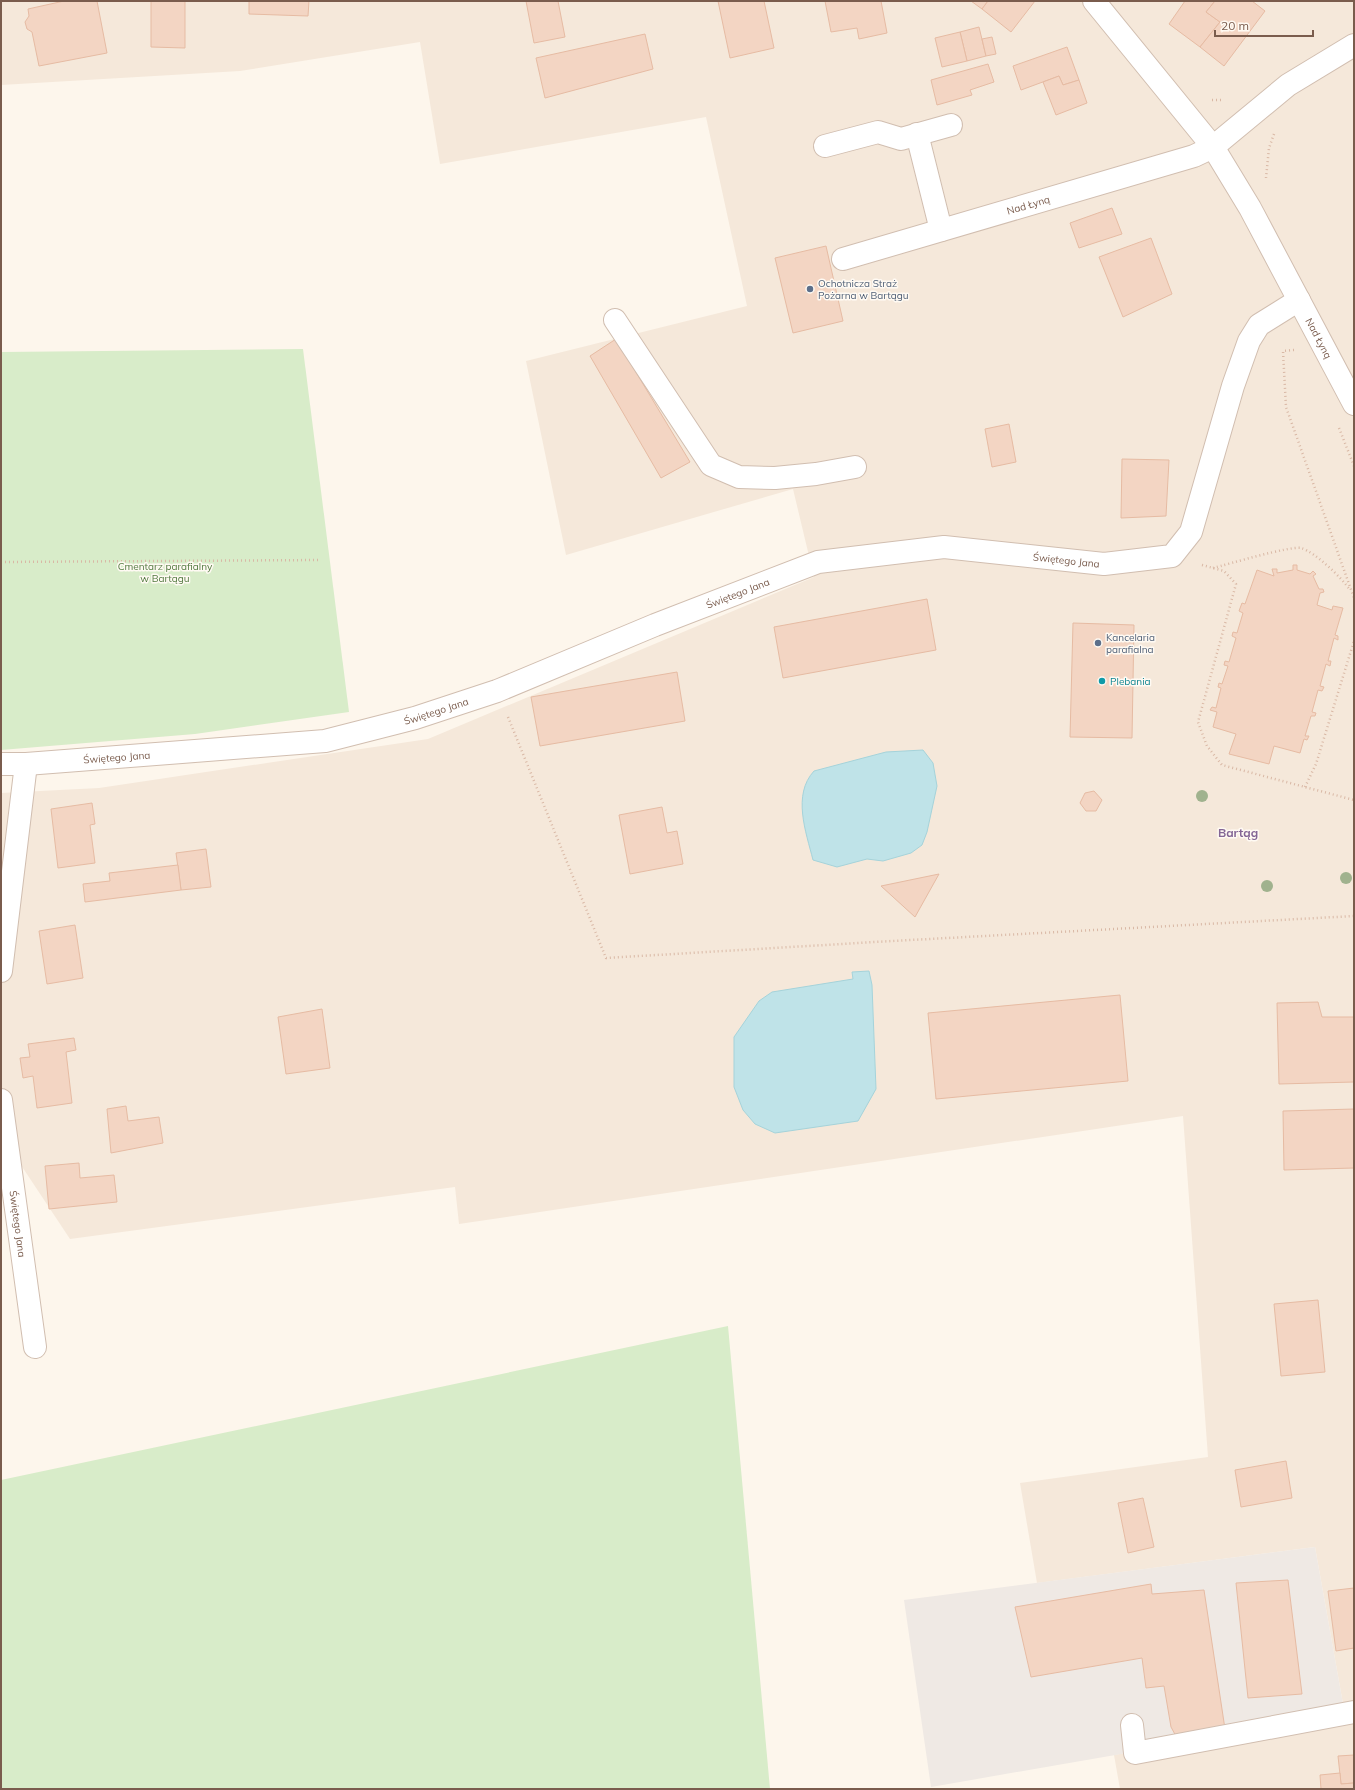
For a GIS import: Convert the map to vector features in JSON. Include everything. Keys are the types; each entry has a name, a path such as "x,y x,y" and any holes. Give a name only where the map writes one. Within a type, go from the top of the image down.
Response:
{"street":[{"name":"Nad Łyną","path":"1094,1 1213,147 1250,208 1354,404"},
{"name":"Nad Łyną","path":"843,259 1194,156 1213,147 1288,85 1354,45"},
{"path":"825,146 878,132 901,139 951,125"},
{"path":"917,134 941,230"},
{"path":"1169,557 1172,556 1191,532 1233,386 1249,341 1259,325 1299,300"},
{"path":"615,320 711,465 739,477 775,478 816,474 855,466"},
{"name":"Świętego Jana","path":"1,764 26,764 325,741 415,718 497,691 655,625 818,562 944,548 1104,564 1169,557"},
{"path":"1,971 26,764"},
{"name":"Świętego Jana","path":"1,1100 35,1347"},
{"path":"1132,1726 1135,1753 1354,1712"}],"path":[{"path":"1210,99 1216,101 1224,100"},
{"path":"1267,185 1266,169 1269,148 1275,132"},
{"path":"1283,351 1286,407 1354,598"},
{"path":"1213,568 1275,552 1301,548 1323,562 1343,580 1352,593"},
{"path":"1169,557 1224,571 1236,584 1198,722 1207,746 1222,765 1354,800"},
{"path":"1,562 321,560"},
{"path":"1305,787 1316,764 1354,641"},
{"path":"497,691 606,958 892,940 1354,916"}],"shaded area":[{"path":"1,1 1354,1 1354,1789 1120,1789 1114,1755 1345,1715 1315,1547 1037,1583 1020,1483 1208,1457 1183,1116 459,1224 455,1187 70,1239 1,1135 1,793 99,788 428,739 814,577 793,489 566,555 526,361 747,306 706,117 440,164 420,42 240,71 1,85"},
{"path":"1315,1547 1345,1715 931,1787 904,1600"}],"green space":[{"name":"Cmentarz parafialny w Bartągu","path":"303,349 349,712 195,734 1,750 1,352"},
{"path":"728,1326 770,1789 1,1789 1,1480"}],"water":[{"path":"923,750 933,763 937,786 927,832 922,845 911,853 883,861 867,859 837,867 813,860 804,826 802,802 807,781 814,771 886,752"},
{"path":"869,971 872,985 876,1089 858,1121 775,1133 755,1124 743,1110 734,1087 734,1037 759,1001 772,992 853,979 852,972"}],"building":[{"path":"64,1 97,1 107,53 39,66 32,32 27,29 25,22 29,16 28,9"},
{"path":"151,1 185,1 185,48 151,47"},
{"path":"249,1 309,1 308,16 249,14"},
{"path":"526,1 558,1 565,37 534,43"},
{"path":"718,1 764,1 774,48 730,58"},
{"path":"825,1 881,1 887,33 859,39 857,28 831,32"},
{"path":"971,1 988,1 982,9"},
{"path":"988,1 1035,1 1011,32 982,9"},
{"path":"1185,1 1215,1 1206,12 1220,22 1200,47 1169,24"},
{"path":"1215,1 1252,1 1265,11 1224,66 1200,47 1220,22 1206,12"},
{"path":"979,27 986,56 967,61 960,32"},
{"path":"960,32 967,61 942,67 935,38"},
{"path":"645,34 653,69 545,98 536,58"},
{"path":"992,37 996,54 986,56 982,39"},
{"path":"1067,47 1079,80 1063,85 1059,76 1021,90 1013,66"},
{"path":"988,64 994,82 970,90 972,95 937,105 931,80"},
{"path":"1059,76 1063,85 1079,80 1087,103 1056,115 1043,82"},
{"path":"1112,208 1122,234 1079,248 1070,223"},
{"path":"1151,238 1172,294 1123,317 1099,257"},
{"name":"Ochotnicza Straż Pożarna w Bartągu","path":"826,246 843,321 793,333 775,258"},
{"path":"616,339 690,462 661,478 590,356"},
{"path":"1009,424 1016,462 992,467 985,429"},
{"path":"1122,459 1169,460 1166,516 1121,518"},
{"path":"1293,565 1297,565 1297,570 1310,574 1313,571 1316,574 1313,576 1319,589 1323,589 1324,592 1320,593 1317,605 1332,610 1333,606 1343,608 1335,635 1338,636 1338,640 1334,638 1328,661 1331,661 1330,666 1326,664 1320,686 1324,687 1322,691 1318,690 1312,712 1316,713 1315,716 1311,716 1305,736 1309,736 1307,740 1304,739 1300,753 1274,746 1269,764 1229,754 1236,734 1213,727 1217,712 1210,710 1212,707 1216,708 1221,688 1218,687 1219,683 1222,684 1228,666 1224,665 1225,661 1229,662 1236,638 1232,636 1233,632 1237,633 1243,613 1239,611 1242,603 1245,604 1257,570 1274,576 1272,569 1277,569 1277,573 1293,570"},
{"path":"927,599 936,650 783,678 774,627"},
{"name":"Plebania","path":"1073,623 1134,625 1132,738 1070,737"},
{"path":"677,672 685,721 540,746 531,697"},
{"path":"1094,791 1102,800 1096,811 1086,811 1080,803 1085,793"},
{"path":"92,803 95,824 90,825 95,863 58,868 51,809"},
{"path":"662,807 667,833 677,831 683,864 630,874 619,815"},
{"path":"206,849 211,887 181,890 176,853"},
{"path":"178,865 181,890 85,902 83,884 110,881 109,873"},
{"path":"939,874 915,917 881,886"},
{"path":"75,925 83,978 47,984 39,931"},
{"path":"1120,995 1128,1081 936,1099 928,1013"},
{"path":"1318,1002 1322,1017 1354,1017 1354,1082 1279,1084 1277,1003"},
{"path":"322,1009 330,1068 286,1074 278,1017"},
{"path":"74,1038 76,1050 66,1052 72,1103 37,1108 33,1076 23,1078 20,1058 30,1057 28,1044"},
{"path":"126,1106 128,1121 159,1117 163,1143 111,1153 107,1109"},
{"path":"1354,1109 1354,1168 1284,1170 1283,1111"},
{"path":"79,1163 80,1178 114,1175 117,1202 49,1209 45,1166"},
{"path":"1318,1300 1325,1372 1281,1376 1274,1304"},
{"path":"1286,1461 1292,1498 1241,1507 1235,1470"},
{"path":"1143,1498 1154,1547 1128,1553 1118,1503"},
{"path":"1288,1580 1302,1694 1248,1698 1236,1583"},
{"path":"1151,1584 1152,1594 1204,1590 1225,1729 1177,1738 1171,1727 1164,1686 1146,1688 1142,1658 1031,1677 1015,1607"},
{"path":"1354,1588 1354,1648 1336,1651 1328,1591"},
{"path":"1354,1755 1354,1783 1341,1784 1338,1756"},
{"path":"1340,1773 1341,1784 1354,1783 1354,1789 1321,1789 1320,1775"}],"place":[{"name":"Ochotnicza Straż Pożarna w Bartągu","path":"810,289"},
{"name":"Kancelaria parafialna","path":"1098,643"},
{"name":"Plebania","path":"1102,681"}],"district":[{"name":"Bartąg","path":"1238,833"}]}
